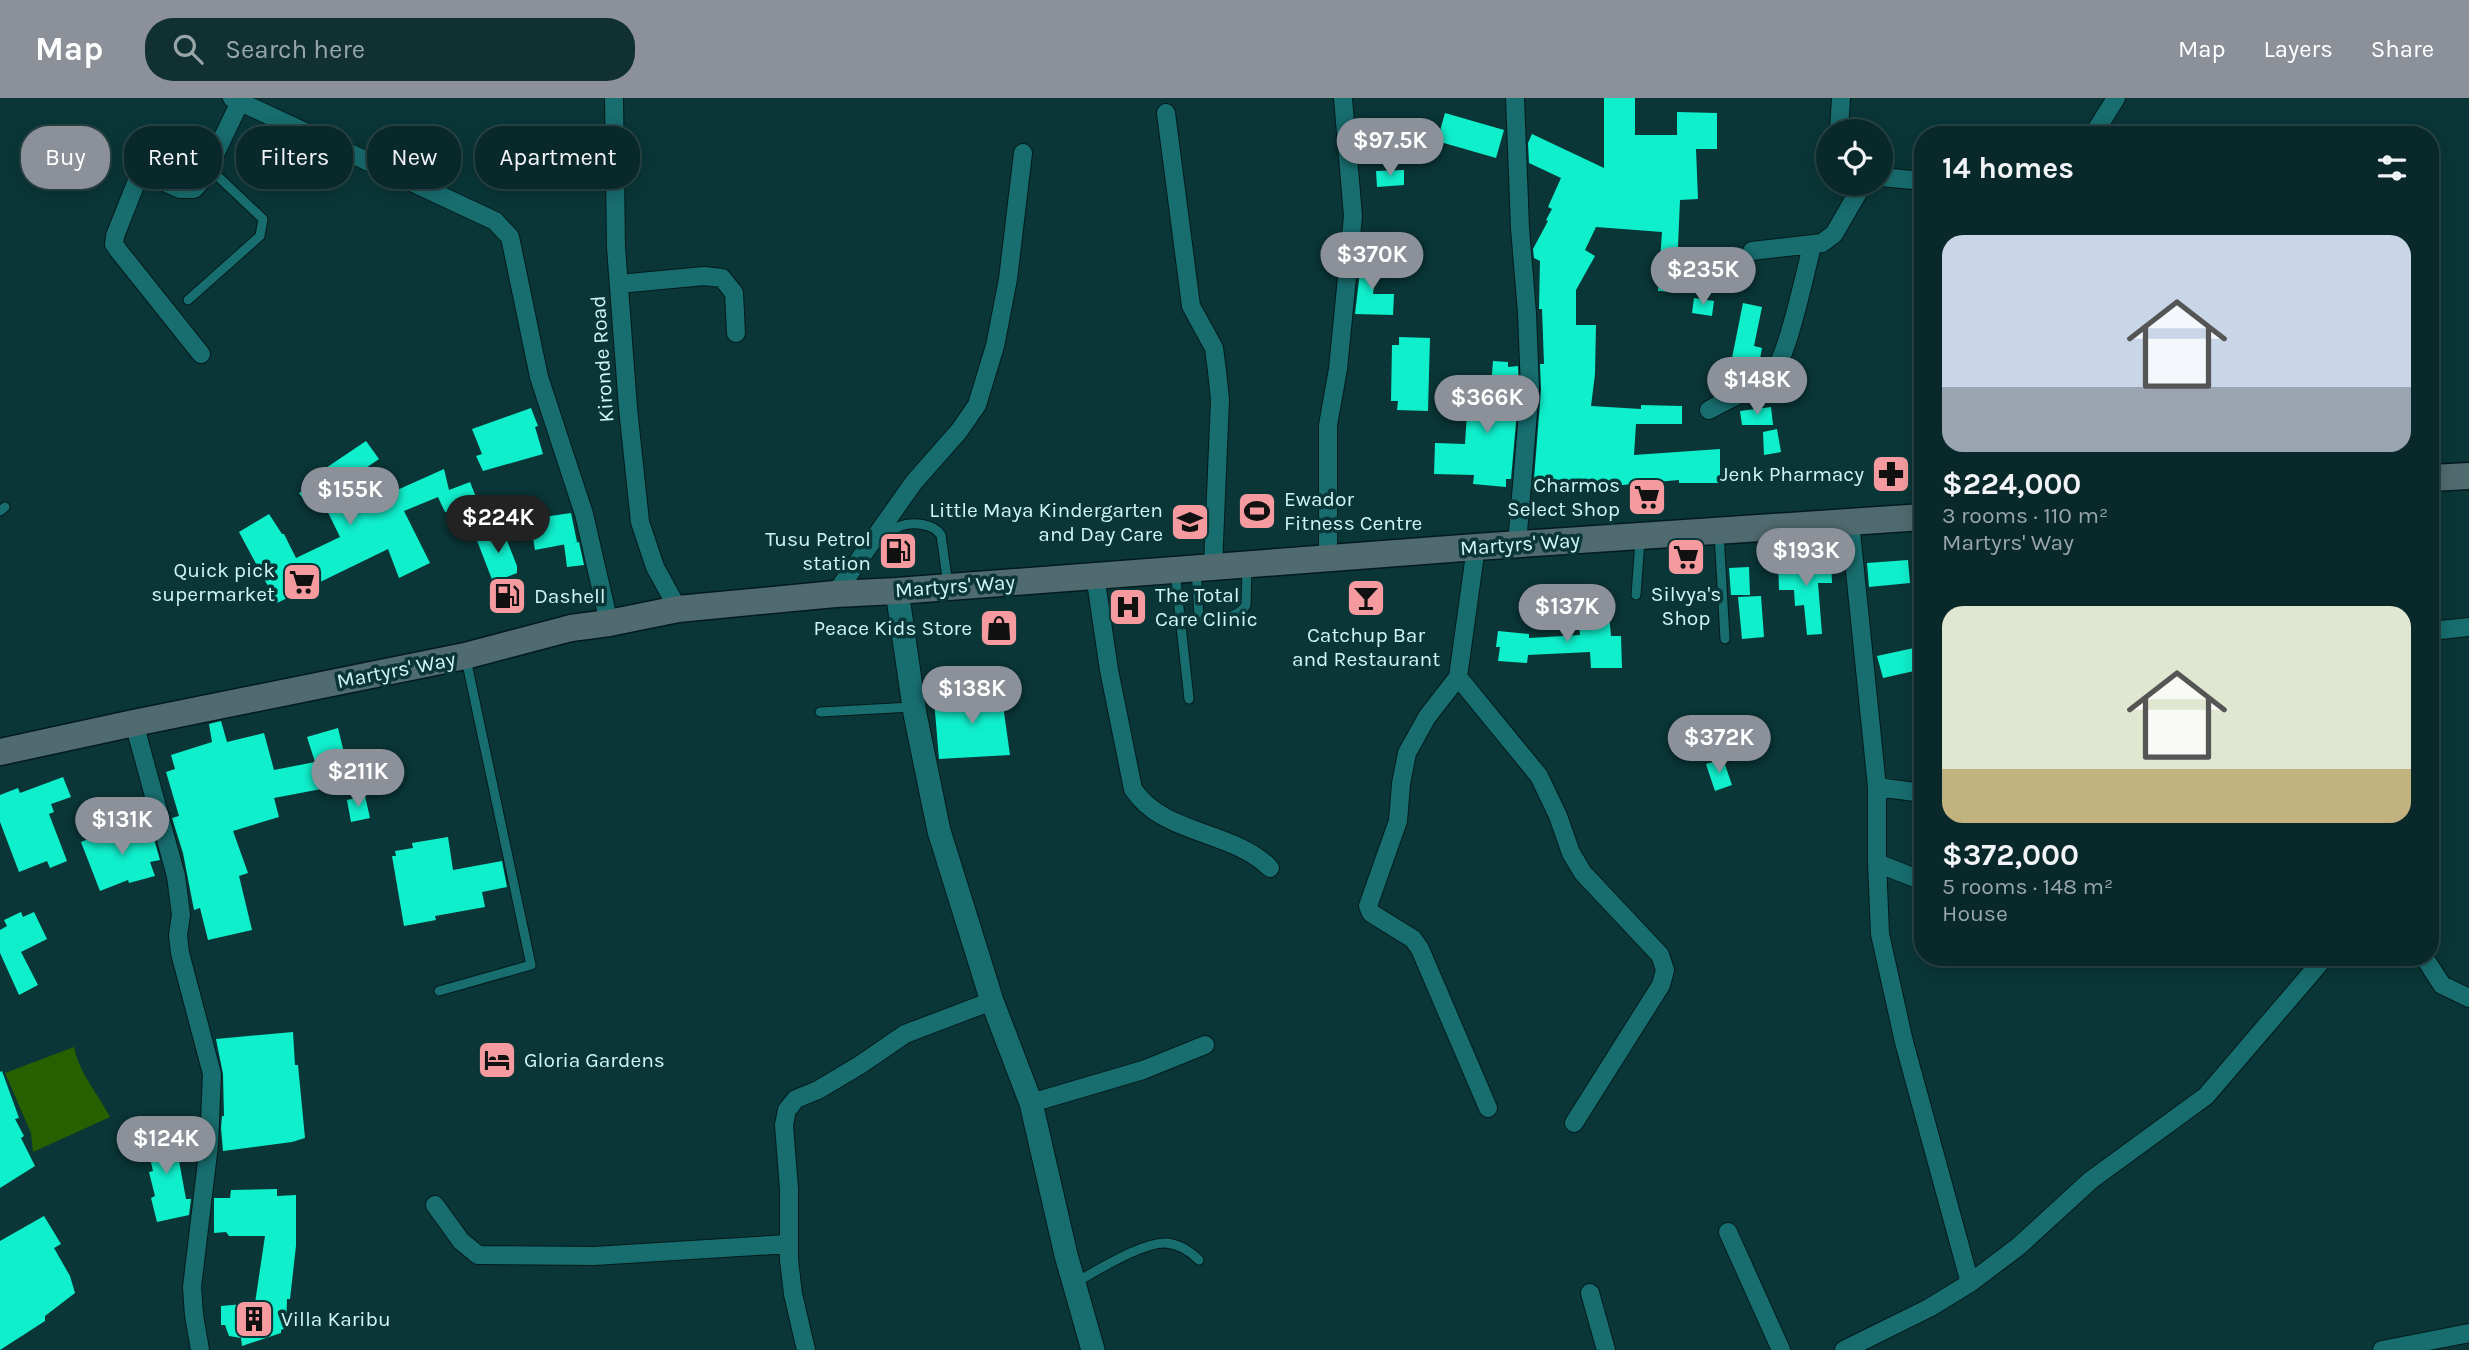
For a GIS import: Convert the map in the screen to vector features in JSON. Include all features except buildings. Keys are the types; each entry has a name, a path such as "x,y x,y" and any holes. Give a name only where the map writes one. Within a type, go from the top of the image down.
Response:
{"main road":[{"path":"2439,478 2469,476"},
{"name":"Martyrs' Way","path":"0,752 465,656 571,628 678,608 1517,544 1914,518"}],"street":[{"name":"Kironde Road","path":"614,98 619,284 640,522 654,567 678,608"},
{"path":"1328,558 1328,425 1338,369 1353,216 1343,98"},
{"path":"1515,98 1530,389 1517,544"},
{"path":"1840,119 1841,98"},
{"path":"2099,126 2116,98"},
{"path":"222,134 236,100 495,221 510,237 538,377 584,514 609,623"},
{"path":"1166,113 1191,306 1214,348 1220,400 1195,568"},
{"path":"835,594 914,482 960,431 977,404 995,346 1008,279 1023,153"},
{"path":"1893,178 1914,180"},
{"path":"134,189 114,244 201,354"},
{"path":"1752,251 1822,243 1834,234 1856,196"},
{"path":"1709,410 1776,369 1784,350 1812,246"},
{"path":"619,284 704,276 722,278 734,293 736,333"},
{"path":"1850,522 1877,787 1880,934 1904,1042 1970,1283"},
{"path":"1476,547 1458,677 1427,717 1407,754 1398,821 1368,906 1371,913 1405,933 1420,949 1488,1108"},
{"path":"1095,575 1109,670 1133,789 1141,802 1156,813 1235,845 1270,868"},
{"path":"897,591 914,707 939,831 992,1001 1031,1104 1093,1350"},
{"path":"2439,630 2469,627"},
{"path":"1458,677 1539,776 1558,816 1571,853 1583,873 1660,955 1665,970 1661,985 1574,1123"},
{"path":"134,723 176,876 181,915 178,935 180,953 212,1073 209,1145 192,1287 200,1350"},
{"path":"1877,787 1914,792"},
{"path":"1877,863 1914,877"},
{"path":"1844,1350 1929,1308 1970,1283 2019,1246 2091,1180 2206,1096 2317,966"},
{"path":"2430,966 2442,985 2469,998"},
{"path":"806,1350 793,1294 784,1125 786,1110 791,1103 860,1065 905,1034 992,1001"},
{"path":"1031,1104 1143,1070 1205,1045"},
{"path":"435,1205 461,1241 478,1255 594,1256 789,1244"},
{"path":"1728,1232 1781,1350"},
{"path":"1590,1293 1606,1350"},
{"path":"2382,1350 2469,1333"}],"lane":[{"path":"188,300 260,236 263,229 263,219 222,180"},
{"path":"870,547 901,526 929,525 937,528 941,535 948,587"},
{"path":"1719,531 1725,639"},
{"path":"1636,595 1640,536"},
{"path":"1195,568 1199,616 1206,620 1236,615 1243,611 1246,605 1247,564"},
{"path":"1189,699 1195,568"},
{"path":"439,991 531,965 465,656"},
{"path":"820,712 914,707"},
{"path":"1074,1283 1107,1265 1158,1244 1178,1246 1191,1252 1199,1260"}],"green space":[{"path":"74,1047 84,1075 110,1117 33,1152 31,1133 5,1073"}],"place":[{"name":"Jenk Pharmacy","path":"1891,474"},
{"name":"Charmos Select Shop","path":"1647,497"},
{"name":"Ewador Fitness Centre","path":"1257,511"},
{"name":"Little Maya Kindergarten and Day Care","path":"1190,522"},
{"name":"Tusu Petrol station","path":"898,551"},
{"name":"Silvya's Shop","path":"1686,557"},
{"name":"Quick pick supermarket","path":"302,582"},
{"name":"Dashell","path":"507,596"},
{"name":"Catchup Bar and Restaurant","path":"1366,598"},
{"name":"The Total Care Clinic","path":"1128,607"},
{"name":"Peace Kids Store","path":"999,628"},
{"name":"Gloria Gardens","path":"497,1060"},
{"name":"Villa Karibu","path":"254,1319"}]}
